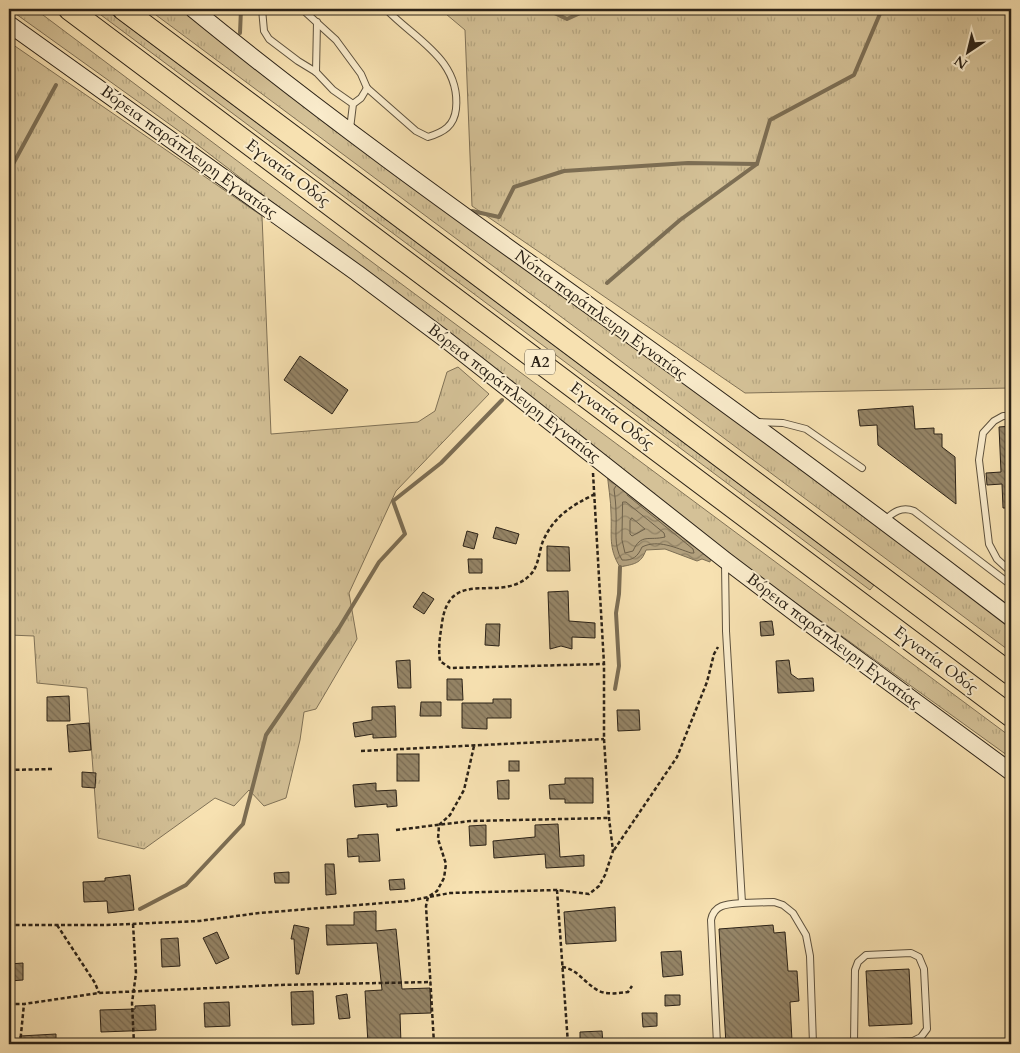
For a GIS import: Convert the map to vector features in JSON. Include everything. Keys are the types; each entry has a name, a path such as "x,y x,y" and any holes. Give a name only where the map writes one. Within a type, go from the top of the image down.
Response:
{"highway":[{"name":"Εγνατία Οδός","path":"70,9 1011,716"},
{"name":"Εγνατία Οδός","path":"123,9 1011,674"}],"street":[{"name":"Νότια παράπλευρη Εγνατίας","path":"193,9 210,14 350,133 884,521 1011,618"},
{"name":"Βόρεια παράπλευρη Εγνατίας","path":"9,24 357,273 445,339 725,560 1011,772"}],"lane":[{"path":"262,9 264,31 269,39 316,72 333,90 353,104"},
{"path":"302,9 336,40 361,74 367,88 416,131 428,137 446,130 456,112 457,92 449,72 435,52 386,9"},
{"path":"316,72 317,22"},
{"path":"350,133 353,104 361,98 367,88"},
{"path":"1011,416 1003,416 994,421 983,433 979,460 989,544 997,559 1011,572"},
{"path":"749,422 783,423 806,429 862,468"},
{"path":"884,521 890,514 900,509 907,508 914,511 1011,585"},
{"path":"725,560 726,631 742,903"},
{"path":"717,1044 710,920 713,913 720,906 774,902 783,905 793,913 806,935 810,956 813,1044"},
{"path":"911,953 919,957 924,969 927,1029 921,1037 913,1041 854,1044 855,970 858,962 866,956 911,953"}],"path":[{"path":"591,454 595,494 604,664 604,739 613,851"},
{"path":"595,494 575,504 557,518 543,542 532,573 524,580 506,588 479,588 458,592 443,611 438,648 440,661 450,668 604,664"},
{"path":"9,925 132,924 199,921 259,913 408,901 450,893 556,890 589,894 599,886 613,851 677,757 706,682 714,654 726,631"},
{"path":"361,751 604,739"},
{"path":"434,1044 426,906 428,897 437,891 444,878 446,864 438,839 439,825 450,815 464,790 474,746"},
{"path":"9,770 52,769"},
{"path":"396,830 470,821 609,818"},
{"path":"556,890 568,1044"},
{"path":"132,924 136,973 132,1003 134,1044"},
{"path":"57,925 95,983 99,993"},
{"path":"562,967 573,968 600,991 615,994 628,992 632,986"},
{"path":"9,1004 24,1004 99,993 278,985 431,982"},
{"path":"20,1044 24,1004"}],"green space":[{"path":"9,9 35,9 1011,737 1011,758 760,577 186,136"},
{"path":"93,9 105,9 874,585 870,590"},
{"path":"148,9 186,9 331,128 519,261 883,528 1011,627 1011,652"},
{"path":"440,9 1011,9 1011,388 745,393 472,206 465,30"},
{"path":"9,42 262,216 271,434 418,422 435,411 447,372 458,367 489,394 396,491 349,593 357,639 316,709 304,712 300,740 286,798 264,806 249,790 234,806 215,798 144,849 98,838 87,688 37,683 34,636 9,635"}],"water":[{"path":"607,471 711,557 710,562 702,559 697,561 665,549 646,550 639,561 620,567 612,547 611,503"}],"building":[{"path":"300,356 348,390 332,414 284,380"},
{"path":"913,406 915,429 934,428 934,434 942,434 942,447 955,457 956,504 878,445 877,425 860,426 858,410"},
{"path":"1011,426 1011,508 1003,508 1002,484 987,485 986,473 1001,472 999,427"},
{"path":"496,527 519,534 516,544 493,538"},
{"path":"467,531 478,534 474,549 463,546"},
{"path":"547,546 569,547 570,571 547,571"},
{"path":"468,559 482,559 482,573 469,573"},
{"path":"568,591 569,621 595,623 595,638 572,637 572,649 561,646 550,649 548,592"},
{"path":"423,592 434,599 424,614 413,607"},
{"path":"772,621 774,635 761,636 760,622"},
{"path":"486,624 500,624 499,646 485,645"},
{"path":"410,660 411,688 398,688 396,661"},
{"path":"789,660 791,674 798,679 813,678 814,691 778,693 776,661"},
{"path":"447,679 462,679 463,700 447,700"},
{"path":"69,696 70,721 47,721 47,697"},
{"path":"493,699 511,699 511,718 487,718 487,729 462,728 462,703 493,703"},
{"path":"421,702 441,702 441,716 420,716"},
{"path":"395,706 396,737 373,738 373,734 355,737 353,723 372,720 372,707"},
{"path":"617,710 639,710 640,730 618,731"},
{"path":"89,723 91,750 69,752 67,725"},
{"path":"397,754 419,754 419,781 397,781"},
{"path":"509,761 519,761 519,771 509,771"},
{"path":"82,772 96,773 95,788 82,787"},
{"path":"565,778 593,778 593,803 565,803 565,799 550,799 549,785 565,784"},
{"path":"509,780 509,799 498,799 497,781"},
{"path":"376,783 376,791 396,790 397,806 387,807 387,804 355,807 353,785"},
{"path":"558,824 560,857 584,855 584,866 546,868 545,854 494,858 493,841 535,837 535,825"},
{"path":"486,825 486,845 470,846 469,826"},
{"path":"378,834 380,861 359,862 359,856 348,857 347,839 358,838 358,835"},
{"path":"325,864 334,864 336,894 326,895"},
{"path":"289,872 289,883 275,883 274,873"},
{"path":"130,875 134,910 108,913 107,901 84,902 83,882 105,881 105,878"},
{"path":"404,879 405,889 390,890 389,880"},
{"path":"615,907 616,941 566,944 564,912"},
{"path":"376,911 376,931 396,929 402,989 430,988 431,1013 400,1014 401,1044 368,1044 365,991 382,990 377,943 327,945 326,925 354,925 354,912"},
{"path":"294,925 309,928 299,974 296,974 294,939 291,939"},
{"path":"773,925 774,933 785,932 788,971 797,971 799,1001 790,1002 792,1041 780,1042 781,1044 726,1044 719,929"},
{"path":"217,932 229,958 216,964 203,938"},
{"path":"178,938 180,966 162,967 161,939"},
{"path":"681,951 683,975 663,977 661,952"},
{"path":"23,963 23,980 9,981 9,964"},
{"path":"909,969 912,1024 869,1026 866,971"},
{"path":"313,991 314,1024 292,1025 291,992"},
{"path":"347,994 350,1018 339,1019 336,996"},
{"path":"665,995 680,995 680,1005 665,1006"},
{"path":"229,1002 230,1026 205,1027 204,1003"},
{"path":"155,1005 156,1030 101,1032 100,1010 135,1009 135,1006"},
{"path":"642,1013 657,1013 657,1026 643,1027"},
{"path":"602,1031 603,1044 580,1044 580,1032"},
{"path":"56,1034 56,1044 20,1044 20,1036"}],"waterway":[{"path":"240,33 241,9"},
{"path":"546,9 567,19 589,9"},
{"path":"607,283 680,220 757,164 770,120 854,75 882,9"},
{"path":"9,166 13,164 56,85"},
{"path":"472,211 499,217 514,187 564,171 688,163 757,164"},
{"path":"140,909 186,885 243,824 266,735 339,628 379,562 405,534 393,501 441,463 502,400"},
{"path":"615,689 619,666 616,613 620,567"}]}
